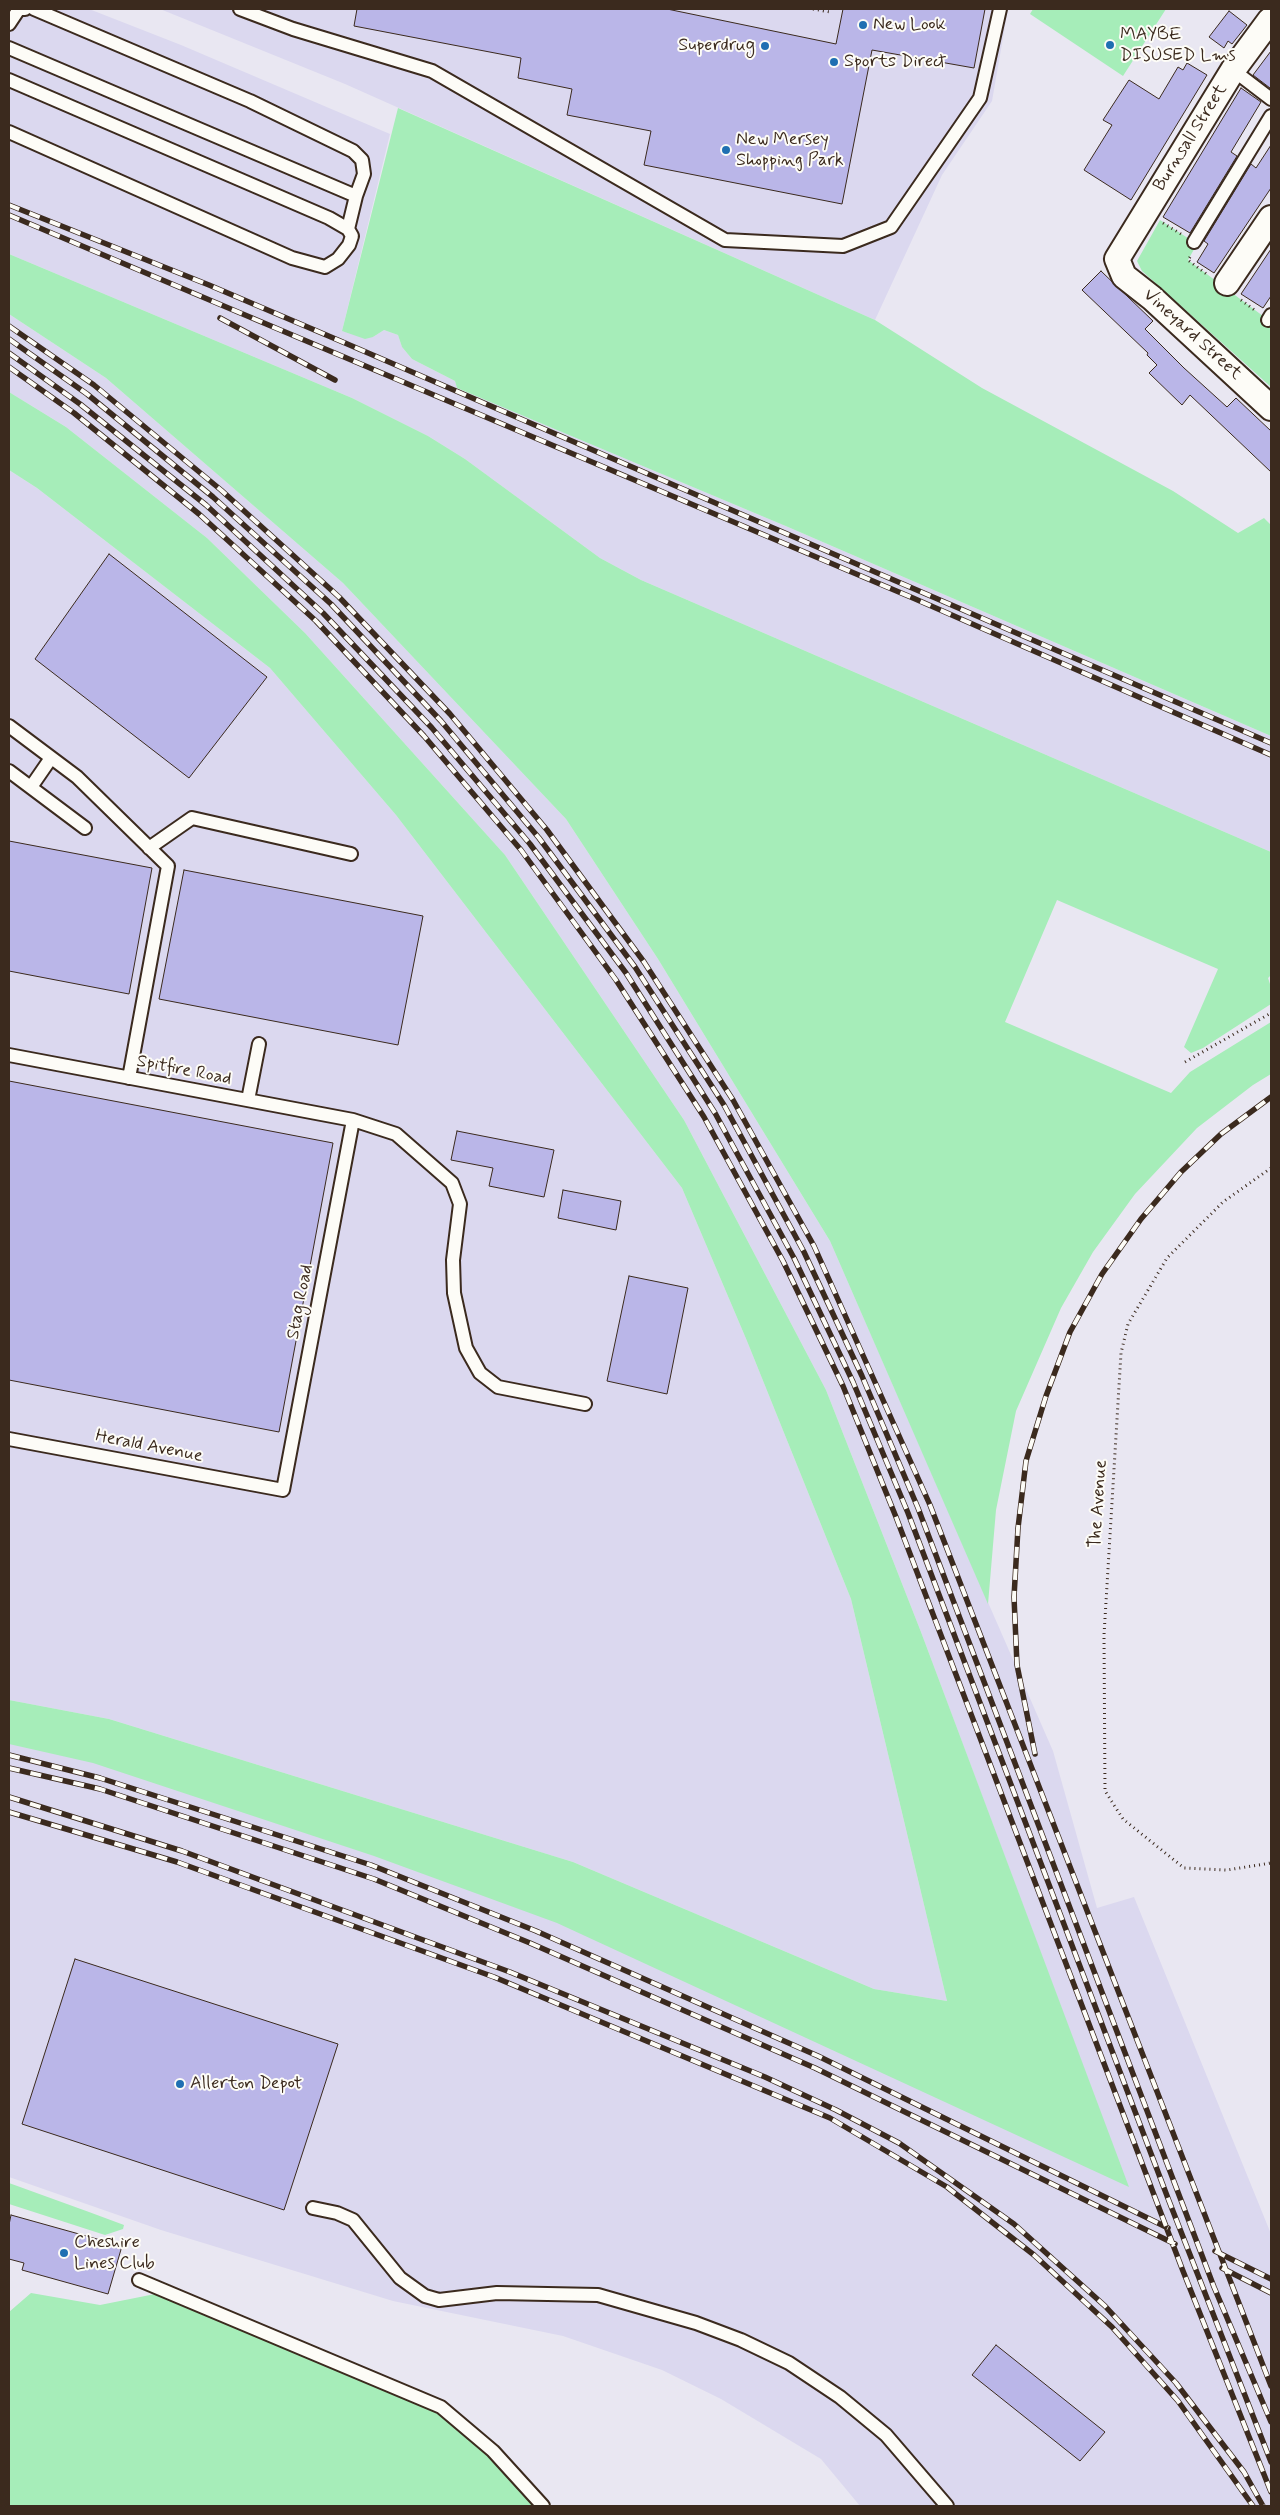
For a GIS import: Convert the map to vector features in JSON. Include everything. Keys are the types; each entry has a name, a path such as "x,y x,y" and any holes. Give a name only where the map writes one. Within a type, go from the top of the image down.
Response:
{"street":[{"name":"Burnsall Street","path":"1117,259 1267,17"},
{"path":"1225,286 1271,218"},
{"name":"Vineyard Street","path":"1117,259 1124,276 1152,298 1271,408"}],"lane":[{"path":"9,24 19,9 25,9"},
{"path":"34,9 250,101 353,151 362,160 364,174 356,196 348,229"},
{"path":"240,9 293,29 432,71 725,240 844,246 891,227 980,98 1000,9"},
{"path":"9,48 356,196"},
{"path":"1233,70 1271,98"},
{"path":"9,80 329,218 348,229 352,236 349,245 338,259 325,267 292,258 9,132"},
{"path":"1194,242 1271,116"},
{"path":"9,726 77,777 168,866 129,1078"},
{"path":"31,787 51,758"},
{"path":"9,770 85,828"},
{"path":"149,848 192,818 351,854"},
{"path":"248,1100 259,1044"},
{"name":"Spitfire Road","path":"9,1055 353,1120 396,1134 452,1183 460,1204 453,1260 454,1293 466,1348 480,1373 498,1387 585,1404"},
{"name":"Stag Road","path":"283,1490 353,1120"},
{"name":"Herald Avenue","path":"9,1439 283,1490"},
{"path":"313,2208 337,2213 353,2220 400,2278 432,2298 439,2300 497,2293 598,2295 687,2321 741,2340 788,2364 840,2397 886,2435 947,2506"},
{"path":"139,2280 441,2407 493,2451 543,2506"}],"path":[{"path":"813,9 830,12 830,9"},
{"path":"1146,212 1198,244 1188,260 1270,318"},
{"path":"1185,1062 1271,1013"},
{"name":"The Avenue","path":"1271,1168 1223,1202 1167,1258 1128,1324 1120,1353 1104,1635 1105,1791 1123,1819 1184,1868 1228,1870 1271,1863"}],"shaded area":[{"path":"9,9 89,9 181,45 390,134 342,331 373,337 384,330 398,335 402,347 412,359 455,381 457,388 788,527 1271,736 1271,852 641,580 600,558 465,459 428,436 352,398 9,254"},
{"name":"New Mersey Shopping Park","path":"160,9 1008,9 992,101 942,175 875,320 345,84"},
{"path":"9,314 106,378 343,583 566,819 658,959 830,1241 1053,1751 1097,1908 1134,1897 1271,2234 1271,2506 860,2506 821,2459 721,2399 662,2370 563,2336 393,2301 161,2230 9,2177 9,1721 599,1918 1121,2168 921,1632 826,1390 684,1120 505,855 305,633 207,538 66,427 9,392"},
{"path":"9,470 37,488 270,668 396,815 682,1188 747,1341 851,1599 947,2001 874,1989 573,1862 109,1719 9,1700"}],"green space":[{"name":"MAYBE DISUSED Lms","path":"1033,9 1166,9 1123,76 1030,14"},
{"path":"398,108 875,320 982,388 1173,491 1238,533 1264,518 1271,525 1271,736 788,527 457,388 455,381 412,359 402,347 398,335 384,330 373,337 365,339 342,331"},
{"path":"1160,220 1197,244 1188,260 1271,322 1271,387 1142,271 1137,261"},
{"path":"9,254 352,398 428,436 465,459 600,558 641,580 1271,852 1271,975 1268,978 1271,987 1271,1004 1203,1048 1191,1053 1184,1047 1218,969 1057,900 1005,1022 1171,1093 1190,1072 1271,1022 1271,1074 1253,1085 1197,1128 1135,1194 1093,1252 1061,1308 1016,1411 996,1510 988,1604 830,1241 658,959 566,819 343,583 106,378 9,314"},
{"path":"9,392 66,427 207,538 305,633 505,855 684,1120 826,1390 921,1632 1129,2187 557,1923 374,1856 93,1763 9,1744 9,1700 109,1719 573,1862 874,1989 947,2001 851,1599 747,1341 682,1188 396,815 270,668 37,488 9,470"},
{"path":"9,2183 124,2225 123,2229 105,2235 9,2204"},
{"path":"31,2293 100,2305 155,2294 439,2412 489,2456 534,2506 9,2506 9,2312"}],"building":[{"path":"357,9 667,9 836,44 843,9 985,9 974,68 872,50 842,204 644,165 651,131 567,115 572,89 518,78 521,58 354,26"},
{"path":"1229,11 1247,25 1232,44 1228,41 1224,48 1209,37"},
{"path":"1271,51 1271,85 1270,88 1253,75"},
{"path":"1187,63 1207,75 1131,200 1084,170 1112,125 1103,120 1129,80 1159,99 1178,67 1183,70"},
{"path":"1241,88 1261,102 1231,152 1237,156 1190,233 1163,217"},
{"path":"1271,145 1271,188 1214,273 1197,262 1208,244 1204,241 1251,164 1256,168"},
{"path":"1271,249 1271,296 1263,308 1241,294"},
{"path":"1101,271 1153,321 1145,329 1184,368 1227,407 1236,398 1271,431 1271,472 1190,395 1182,405 1149,373 1157,365 1147,355 1148,353 1082,290"},
{"path":"109,554 267,677 189,778 35,659"},
{"path":"9,841 152,868 129,994 9,971"},
{"path":"184,870 423,916 398,1045 159,999"},
{"path":"9,1081 333,1143 279,1432 9,1380"},
{"path":"457,1131 554,1150 544,1197 489,1186 493,1168 451,1160"},
{"path":"563,1190 621,1201 616,1230 558,1218"},
{"path":"629,1276 688,1288 667,1394 607,1381"},
{"name":"Allerton Depot","path":"75,1959 338,2044 284,2210 22,2124"},
{"name":"Cheshire Lines Club","path":"11,2215 122,2246 108,2294 22,2270 24,2263 9,2259 9,2225"},
{"path":"996,2345 1105,2432 1080,2461 972,2375"}],"railway":[{"path":"9,205 209,285 1271,743"},
{"path":"9,215 913,598 1271,755"},
{"path":"220,318 335,380"},
{"path":"9,326 94,385 221,490 339,597 450,714 547,830 644,962 733,1100 814,1246 930,1505 1271,2386"},
{"path":"9,339 87,394 213,497 331,604 441,721 539,838 635,967 724,1105 804,1252 862,1376 918,1508 1214,2287 1271,2422"},
{"path":"9,353 80,404 206,505 323,613 432,728 530,844 626,973 715,1113 794,1258 853,1382 908,1513 1169,2201 1271,2462"},
{"path":"9,367 74,413 199,514 316,621 424,736 521,850 616,980 704,1117 783,1261 843,1386 896,1517 1183,2271 1271,2492"},
{"path":"1035,1754 1017,1665 1014,1597 1018,1528 1026,1461 1046,1396 1070,1332 1102,1274 1141,1219 1181,1172 1221,1134 1271,1097"},
{"path":"9,1755 100,1778 371,1865 536,1931 818,2056 1168,2228"},
{"path":"9,1768 100,1789 374,1879 530,1943 815,2068 1175,2244"},
{"path":"9,1797 182,1851 510,1972 765,2077 836,2110 899,2143 1014,2224 1105,2306 1176,2383 1244,2472 1263,2506"},
{"path":"9,1812 177,1862 494,1977 830,2118 947,2187 1034,2255 1112,2327 1178,2401 1253,2506"},
{"path":"1215,2251 1271,2279"},
{"path":"1222,2268 1271,2293"}],"place":[{"name":"New Look","path":"863,25"},
{"name":"MAYBE DISUSED Lms","path":"1110,45"},
{"name":"Superdrug","path":"765,46"},
{"name":"Sports Direct","path":"834,62"},
{"name":"New Mersey Shopping Park","path":"726,150"},
{"name":"Allerton Depot","path":"180,2084"},
{"name":"Cheshire Lines Club","path":"64,2253"}]}
